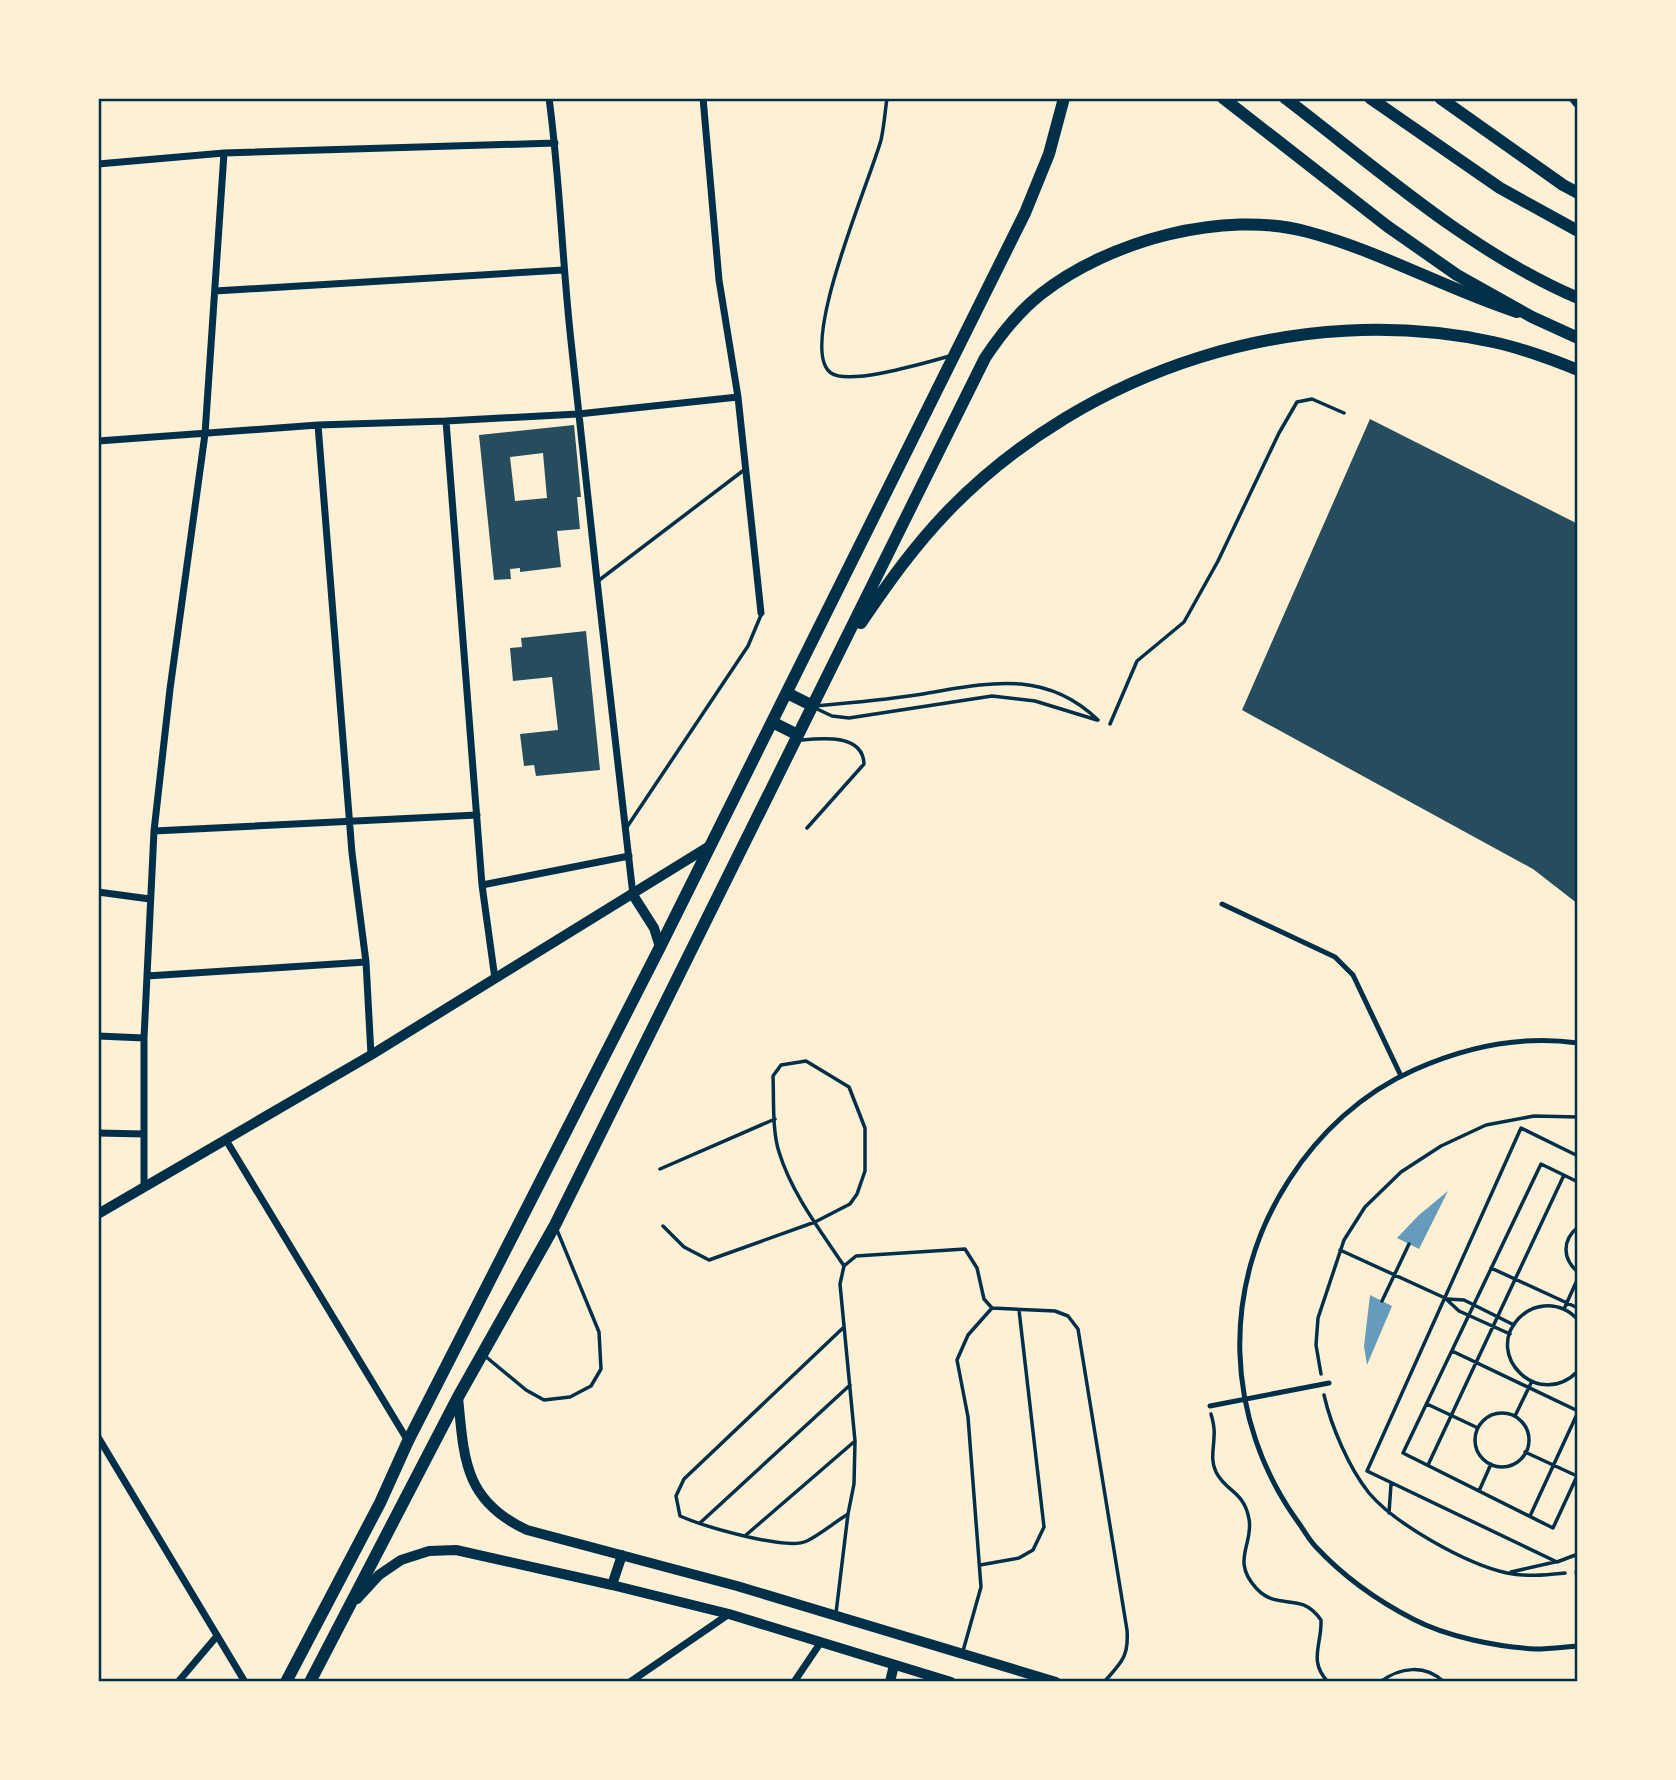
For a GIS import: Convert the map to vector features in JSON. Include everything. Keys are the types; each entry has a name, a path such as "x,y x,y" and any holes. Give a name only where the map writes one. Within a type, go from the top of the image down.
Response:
{"main road":[{"path":"286,1682 380,1503 408,1441 660,947 1025,213 1049,154 1064,98"},
{"path":"1223,98 1251,122 1457,275 1532,317 1578,338"},
{"path":"1285,98 1455,228 1545,284 1578,298"},
{"path":"1370,98 1500,188 1578,231"},
{"path":"1440,98 1578,193"},
{"path":"310,1682 458,1397 555,1225 992,348 1027,305 1079,270 1116,252 1195,229 1235,223 1306,231 1365,249 1462,292 1532,317"},
{"path":"833,664 892,577 924,537 985,477 1014,454 1086,407 1182,362 1257,341 1314,333 1373,330 1424,332 1494,342 1578,370"},
{"path":"787,693 813,706"},
{"path":"772,722 797,738"},
{"path":"458,1397 464,1460 480,1494 492,1510 527,1530 737,1586 1056,1682"},
{"path":"346,1611 364,1590 389,1567 401,1560 429,1551 456,1550 729,1614 951,1682"},
{"path":"612,1585 622,1555"}],"street":[{"path":"548,98 555,143 563,270 578,414 633,895 654,928 660,947"},
{"path":"703,98 719,281 737,397 761,613"},
{"path":"98,164 224,153 555,143"},
{"path":"144,1186 144,1038 153,831 205,434 224,153"},
{"path":"215,291 563,270"},
{"path":"98,441 318,425 578,414 737,397"},
{"path":"446,421 482,885 495,979"},
{"path":"318,425 349,822 366,962 370,1055"},
{"path":"153,831 477,814"},
{"path":"98,1214 370,1055 708,848"},
{"path":"482,885 629,856"},
{"path":"98,892 150,899"},
{"path":"1222,904 1335,957 1346,966 1353,975 1401,1076"},
{"path":"147,976 366,962"},
{"path":"98,1036 144,1038"},
{"path":"1578,1043 1558,1040 1501,1043 1446,1056 1401,1076 1345,1113 1304,1156 1272,1206 1250,1261 1240,1319 1241,1378 1254,1439 1279,1496 1316,1546 1362,1589 1415,1620 1474,1641 1536,1649 1578,1646"},
{"path":"98,1133 144,1134"},
{"path":"226,1140 408,1441"},
{"path":"1210,1406 1326,1384"},
{"path":"98,1437 245,1682"},
{"path":"1577,1572 1578,1578"},
{"path":"630,1682 729,1614"},
{"path":"178,1682 217,1636"},
{"path":"794,1682 821,1642"},
{"path":"890,1682 894,1665"}],"lane":[{"path":"887,98 881,139 826,304 820,339 822,362 831,374 848,377 890,371 952,356"},
{"path":"1110,724 1138,661 1184,622 1218,561 1279,433 1297,402 1312,400 1344,413"},
{"path":"598,581 745,469"},
{"path":"626,828 748,646 761,613"},
{"path":"1011,682 1041,687 1066,696 1098,720 1035,701 1006,696 849,718 832,716 813,706 1011,682"},
{"path":"797,738 839,739 855,745 863,751 864,756 864,764 807,828"},
{"path":"663,1226 684,1247 709,1260 815,1222 850,1204 857,1194 865,1171 865,1128 849,1087 806,1060 781,1065 773,1076 778,1150 797,1193 815,1222 844,1266"},
{"path":"660,1169 775,1119"},
{"path":"482,1354 526,1390 544,1400 570,1397 591,1386 601,1369 598,1332 555,1225"},
{"path":"836,1616 854,1484 855,1441 840,1284 844,1266 856,1255 965,1249 977,1268 984,1299 992,1308 1055,1311 1068,1316 1078,1329 1128,1630 1128,1646 1124,1660 1104,1682"},
{"path":"962,1653 981,1587 968,1417 957,1360 968,1335 992,1308"},
{"path":"980,1565 1019,1558 1033,1550 1044,1527 1019,1310"},
{"path":"844,1327 684,1479 676,1496 680,1516 699,1524 787,1544 805,1542 848,1514"},
{"path":"699,1524 850,1385"},
{"path":"746,1535 855,1441"}],"path":[{"path":"1577,1572 1540,1577 1505,1573 1427,1539 1390,1513 1369,1492 1346,1453 1325,1398 1326,1384 1316,1345 1318,1318 1340,1250 1365,1207 1401,1172 1441,1146 1486,1125 1534,1116 1578,1117"},
{"path":"1520,1119 1521,1128 1367,1471 1557,1562"},
{"path":"1521,1128 1578,1156"},
{"path":"1525,1452 1577,1475 1553,1528 1403,1453 1541,1164 1578,1182"},
{"path":"1427,1465 1564,1175"},
{"path":"1578,1227 1567,1239 1565,1248 1570,1265 1578,1272"},
{"path":"1382,1301 1409,1244"},
{"path":"1340,1250 1445,1298 1464,1300 1514,1325"},
{"path":"1491,1268 1578,1308"},
{"path":"1564,1309 1578,1278"},
{"path":"1445,1298 1459,1311 1510,1334"},
{"path":"1578,1320 1564,1309 1538,1307 1527,1311 1514,1325 1508,1344 1510,1358 1516,1370 1538,1384 1552,1385 1565,1381 1578,1371"},
{"path":"1452,1351 1578,1412 1530,1516"},
{"path":"1515,1416 1532,1381"},
{"path":"1427,1404 1478,1428"},
{"path":"1210,1406 1215,1433 1213,1465 1217,1475 1238,1493 1247,1508 1250,1522 1244,1548 1244,1564 1250,1579 1268,1598 1304,1604 1321,1620 1316,1657 1321,1674 1328,1682"},
{"path":"1507,1413 1515,1416 1527,1429 1529,1438 1525,1452 1509,1465 1491,1464 1478,1453 1475,1445 1478,1428 1490,1416 1507,1413"},
{"path":"1479,1491 1491,1464"},
{"path":"1390,1513 1391,1483"},
{"path":"1505,1573 1557,1562 1578,1553"},
{"path":"1380,1682 1401,1670 1416,1669 1430,1671 1444,1682"}],"water":[{"path":"1448,1191 1419,1249 1397,1238 1419,1215"},
{"path":"1370,1295 1392,1306 1367,1365 1364,1346"}],"building":[{"path":"1370,419 1578,524 1578,904 1533,869 1242,710"},
{"path":"574,425 581,497 577,497 580,529 557,531 561,567 520,572 520,568 510,569 511,579 494,580 479,435","holes":["543,453 547,498 515,501 510,457"]},
{"path":"586,631 600,770 536,776 534,765 524,766 520,734 558,730 552,677 513,681 510,648 522,647 521,638"}]}
